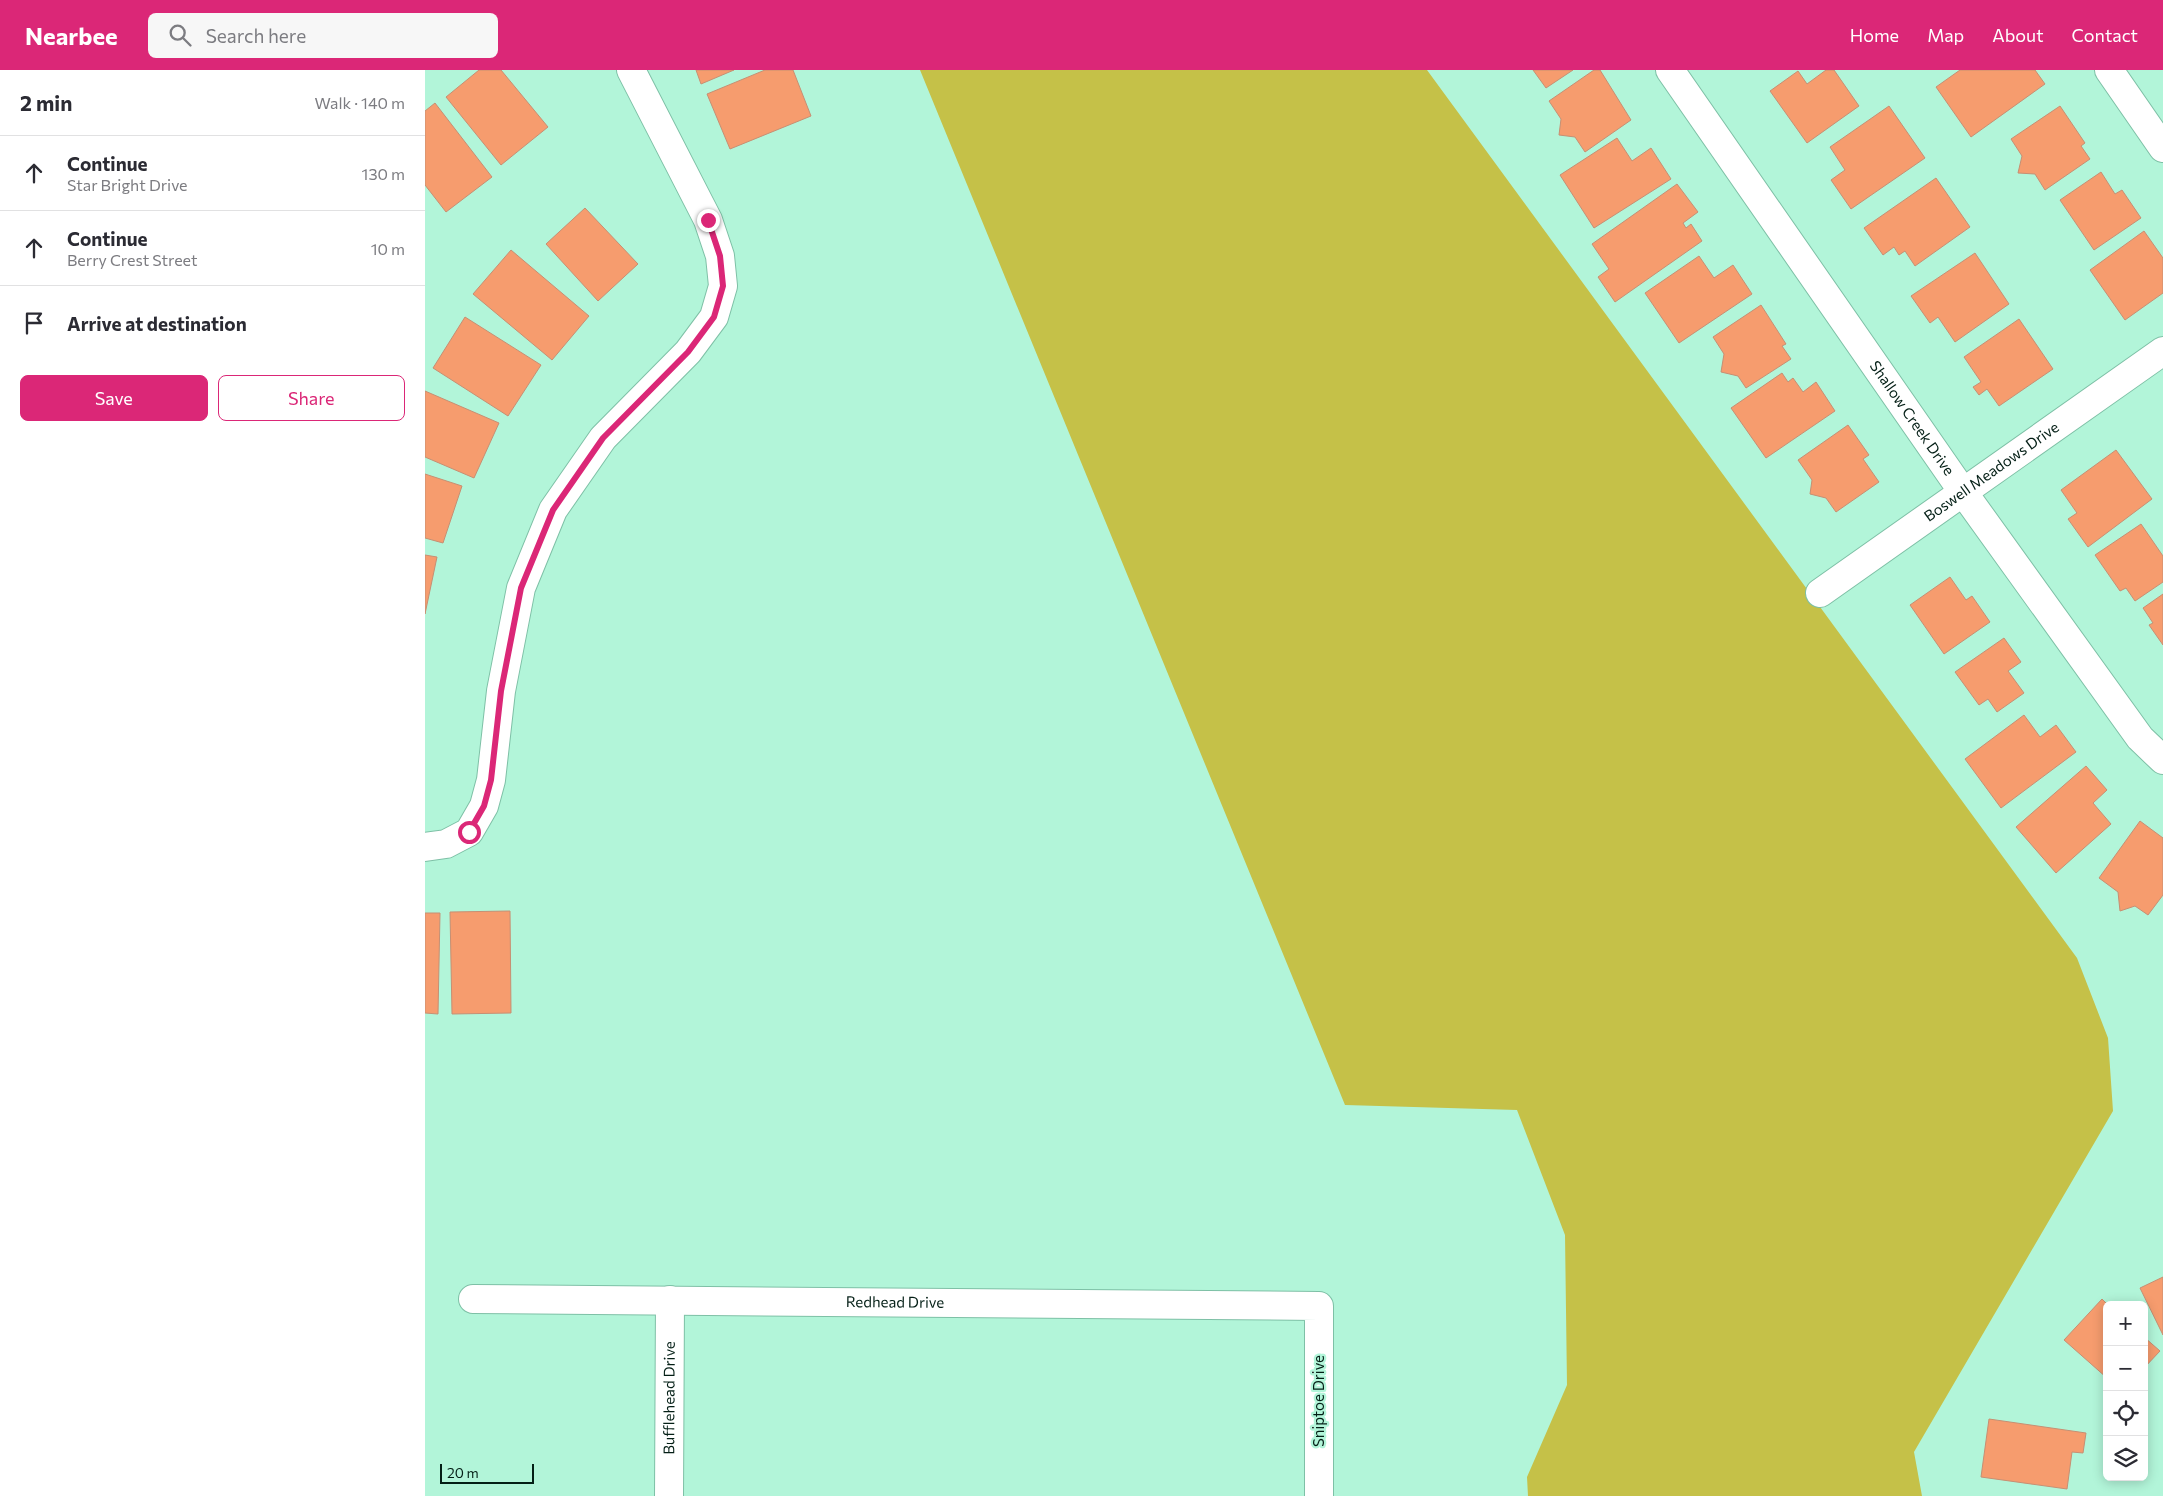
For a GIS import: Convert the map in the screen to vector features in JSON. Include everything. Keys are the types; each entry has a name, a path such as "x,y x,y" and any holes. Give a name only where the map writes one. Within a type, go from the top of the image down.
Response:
{"street":[{"path":"425,847 446,844 469,832 484,806 491,780 501,691 521,588 553,510 603,438 688,352 714,317 723,286 720,256 708,220 631,70"},
{"name":"Shallow Creek Drive","path":"1670,70 1963,492 2140,738 2163,760"},
{"path":"2109,70 2163,148"},
{"name":"Boswell Meadows Drive","path":"1820,594 2163,351"},
{"name":"Redhead Drive","path":"473,1299 1319,1306"},
{"name":"Bufflehead Drive","path":"669,1496 670,1300"},
{"name":"Sniptoe Drive","path":"1319,1306 1319,1496"}],"shaded area":[{"path":"920,70 1427,70 2077,958 2108,1038 2113,1111 1914,1452 1922,1496 1528,1496 1527,1477 1567,1385 1565,1235 1517,1110 1345,1105"}],"building":[{"path":"479,70 501,70 548,127 501,165 446,97"},
{"path":"696,70 734,70 701,84"},
{"path":"765,70 793,70 811,116 730,149 707,94"},
{"path":"1533,70 1573,70 1546,88"},
{"path":"1594,70 1600,70 1631,120 1585,152 1575,137 1559,135 1561,119 1549,101"},
{"path":"1826,70 1834,70 1859,106 1807,143 1770,91 1798,71 1807,84"},
{"path":"1960,70 2035,70 2045,84 1971,137 1936,87"},
{"path":"435,103 492,177 446,212 425,185 425,111"},
{"path":"1889,106 1925,158 1851,209 1831,180 1845,170 1830,147"},
{"path":"2060,106 2085,143 2081,146 2090,159 2045,190 2035,174 2018,173 2022,156 2011,139"},
{"path":"1617,138 1632,161 1651,148 1671,179 1594,228 1560,175"},
{"path":"2101,172 2115,194 2122,190 2141,218 2094,250 2060,200"},
{"path":"1936,178 1970,227 1915,266 1905,251 1899,255 1894,247 1883,255 1864,228"},
{"path":"1677,184 1698,212 1683,223 1686,228 1691,224 1702,241 1615,302 1598,277 1609,269 1592,244"},
{"path":"585,208 638,264 598,301 546,244"},
{"path":"2144,231 2163,258 2163,293 2125,320 2090,270"},
{"path":"511,250 589,316 552,360 473,294"},
{"path":"1975,253 2009,304 1955,342 1938,317 1930,323 1911,296"},
{"path":"1699,256 1714,278 1733,265 1752,294 1679,343 1645,293"},
{"path":"1761,305 1786,344 1782,346 1791,359 1746,388 1738,376 1721,372 1724,354 1713,337"},
{"path":"465,317 541,365 508,416 433,368"},
{"path":"2019,319 2053,369 1999,406 1987,389 1979,395 1973,387 1981,382 1964,357"},
{"path":"1782,373 1788,382 1793,378 1803,392 1816,382 1835,411 1766,458 1731,408"},
{"path":"425,391 499,423 474,478 425,457"},
{"path":"1848,425 1869,455 1863,459 1879,482 1836,512 1826,498 1810,494 1812,480 1798,460"},
{"path":"2116,450 2152,499 2088,547 2068,519 2077,513 2061,490"},
{"path":"425,474 462,486 443,543 425,538"},
{"path":"2141,524 2163,556 2163,582 2135,601 2126,588 2120,591 2095,555"},
{"path":"425,555 437,557 425,614"},
{"path":"1950,577 1966,600 1972,596 1990,622 1944,654 1910,605"},
{"path":"2163,594 2163,645 2149,625 2153,623 2143,608"},
{"path":"2004,638 2021,662 2008,671 2024,693 1997,712 1988,699 1979,705 1955,672"},
{"path":"2024,715 2040,737 2056,725 2076,752 2001,808 1965,759"},
{"path":"2086,766 2107,790 2093,803 2111,824 2056,873 2016,827"},
{"path":"2140,821 2163,838 2163,895 2148,915 2135,906 2120,911 2118,892 2099,878"},
{"path":"510,911 511,1013 452,1014 450,912"},
{"path":"425,913 440,913 438,1014 425,1013"},
{"path":"2163,1277 2163,1335 2148,1301 2140,1288"},
{"path":"2102,1299 2104,1301 2103,1374 2064,1340"},
{"path":"2148,1340 2160,1351 2148,1364"},
{"path":"1989,1419 2086,1433 2083,1453 2072,1452 2067,1489 1981,1477"}],"route":[{"path":"469,832 484,806 491,780 501,691 521,588 553,510 603,438 688,352 714,317 723,286 720,256 708,220"}]}
